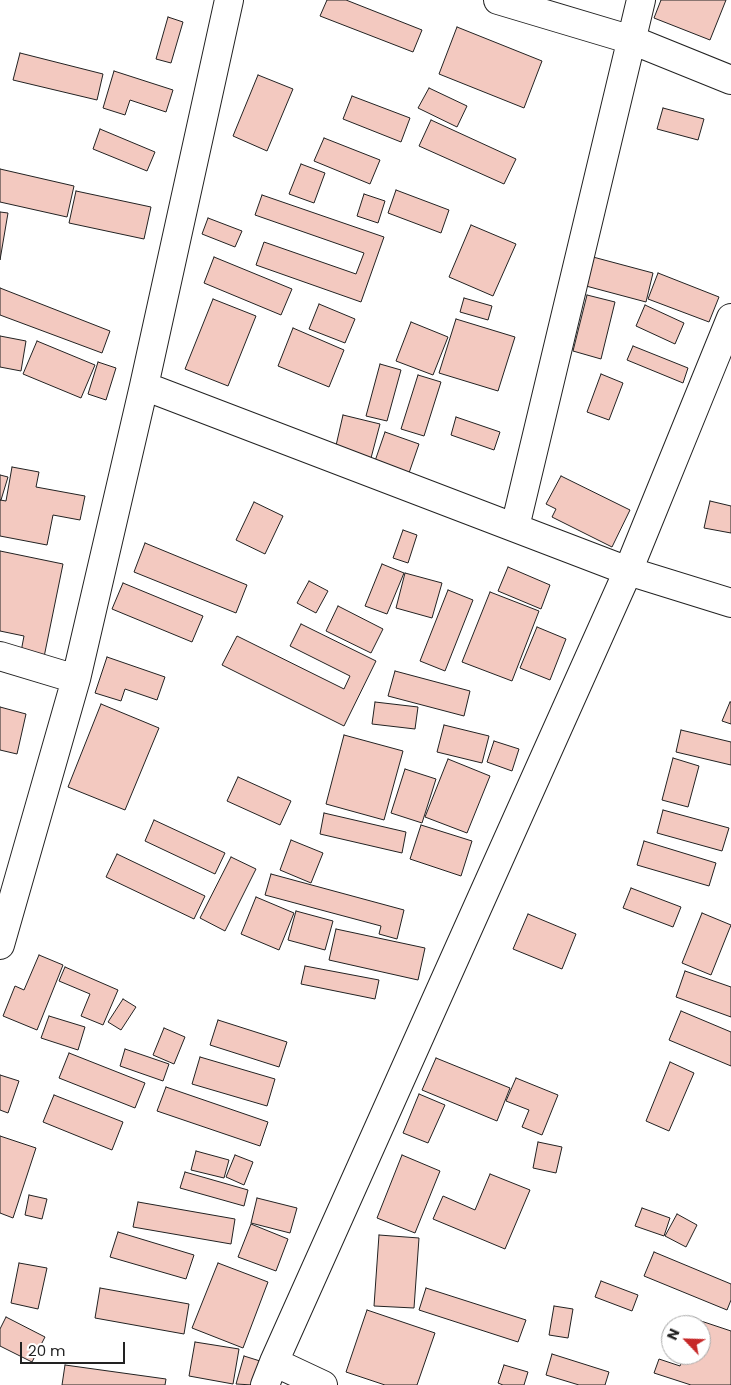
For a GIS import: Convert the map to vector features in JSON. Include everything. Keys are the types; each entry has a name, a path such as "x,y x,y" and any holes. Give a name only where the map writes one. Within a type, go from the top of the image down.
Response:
{"street":[{"path":"0,945 76,678 144,386 229,0"},
{"path":"498,0 632,40 731,80"},
{"path":"515,527 641,0"},
{"path":"323,1385 270,1374 628,571 731,318"},
{"path":"144,386 628,571 731,604"},
{"path":"0,656 76,678"}],"building":[{"path":"327,0 346,0 422,30 413,52 320,16"},
{"path":"661,0 726,0 710,40 654,18"},
{"path":"168,17 183,22 171,63 156,59"},
{"path":"457,27 542,61 524,108 439,74"},
{"path":"20,53 103,74 97,100 13,80"},
{"path":"114,71 173,90 166,112 130,100 125,115 103,108"},
{"path":"258,75 293,89 267,151 233,136"},
{"path":"429,88 467,106 457,127 418,108"},
{"path":"352,96 410,118 401,142 343,119"},
{"path":"663,108 704,119 698,140 657,129"},
{"path":"431,120 516,159 504,184 419,146"},
{"path":"100,129 155,152 147,171 93,149"},
{"path":"324,138 380,160 370,184 314,161"},
{"path":"301,164 325,173 314,203 289,194"},
{"path":"0,169 74,186 67,217 0,202"},
{"path":"396,190 449,210 441,233 388,213"},
{"path":"76,191 151,207 144,239 69,223"},
{"path":"364,194 385,201 378,223 357,216"},
{"path":"262,195 384,237 361,302 256,265 264,242 356,274 364,253 255,215"},
{"path":"0,212 8,213 0,260"},
{"path":"208,218 242,231 235,247 202,234"},
{"path":"471,225 516,244 493,296 449,277"},
{"path":"214,257 292,289 281,315 204,283"},
{"path":"593,257 653,273 646,302 586,286"},
{"path":"658,273 719,297 709,322 648,299"},
{"path":"0,288 110,331 102,353 0,315"},
{"path":"587,295 615,302 601,359 573,351"},
{"path":"464,298 492,306 488,320 460,312"},
{"path":"213,299 256,316 228,386 185,369"},
{"path":"319,304 355,319 345,343 309,329"},
{"path":"645,305 684,323 675,344 636,326"},
{"path":"456,319 515,337 498,391 439,373"},
{"path":"411,322 448,337 433,375 396,361"},
{"path":"293,328 344,350 329,387 278,366"},
{"path":"0,336 26,341 21,371 0,367"},
{"path":"37,341 95,365 81,398 23,374"},
{"path":"633,346 688,368 683,383 627,360"},
{"path":"98,362 116,368 106,400 88,394"},
{"path":"380,364 401,370 387,421 366,416"},
{"path":"601,374 623,383 609,420 587,412"},
{"path":"418,375 441,382 424,436 401,429"},
{"path":"343,415 380,424 371,458 335,450"},
{"path":"456,417 500,432 494,450 451,435"},
{"path":"385,432 419,444 409,473 375,461"},
{"path":"12,467 39,472 36,487 85,496 80,520 53,515 47,545 0,536 0,500 6,501"},
{"path":"0,475 8,477 1,500 0,500"},
{"path":"561,476 630,510 612,547 552,517 556,509 546,504"},
{"path":"710,501 731,506 731,533 704,528"},
{"path":"254,502 283,516 265,554 236,540"},
{"path":"403,530 417,535 408,563 393,558"},
{"path":"145,543 247,585 236,613 134,572"},
{"path":"0,551 63,564 43,662 20,657 24,636 0,631"},
{"path":"382,564 404,573 387,614 365,606"},
{"path":"508,567 550,585 541,609 498,591"},
{"path":"405,573 442,583 432,618 396,608"},
{"path":"309,581 328,591 316,613 297,603"},
{"path":"123,583 203,616 192,642 112,609"},
{"path":"448,590 473,600 445,671 420,661"},
{"path":"490,592 539,611 512,681 462,662"},
{"path":"338,606 383,629 371,653 326,631"},
{"path":"301,624 376,661 344,726 222,665 237,636 344,689 350,676 290,646"},
{"path":"537,627 566,639 550,680 520,668"},
{"path":"107,657 165,677 157,700 125,689 121,701 95,693"},
{"path":"395,671 470,691 464,716 388,696"},
{"path":"375,702 418,707 415,729 372,724"},
{"path":"731,702 731,724 722,721"},
{"path":"101,704 159,728 125,810 68,787"},
{"path":"0,707 26,714 17,754 0,750"},
{"path":"444,725 489,736 482,763 437,752"},
{"path":"681,730 731,742 731,765 676,752"},
{"path":"344,735 403,751 384,820 326,804"},
{"path":"494,741 519,749 512,771 487,762"},
{"path":"673,758 699,766 688,807 662,800"},
{"path":"448,759 490,776 467,833 425,817"},
{"path":"405,769 436,779 422,823 391,813"},
{"path":"238,777 291,801 280,825 227,801"},
{"path":"663,810 729,828 722,851 657,833"},
{"path":"324,813 406,832 402,853 320,834"},
{"path":"154,820 225,853 215,874 145,841"},
{"path":"421,825 472,841 461,876 410,859"},
{"path":"291,840 323,853 311,883 280,870"},
{"path":"644,841 716,863 709,886 637,865"},
{"path":"117,854 205,896 194,919 106,877"},
{"path":"231,857 256,869 225,931 200,918"},
{"path":"271,874 404,910 397,939 379,934 381,926 265,895"},
{"path":"631,888 681,907 673,927 623,908"},
{"path":"256,897 294,913 279,950 241,934"},
{"path":"296,911 333,921 325,950 288,940"},
{"path":"702,913 731,925 711,975 682,963"},
{"path":"528,914 576,934 562,969 513,949"},
{"path":"336,929 425,948 418,980 329,960"},
{"path":"39,955 63,965 37,1030 3,1016 15,986 24,990"},
{"path":"305,966 379,980 375,999 301,984"},
{"path":"65,967 118,990 103,1025 81,1016 90,994 59,981"},
{"path":"685,971 731,987 731,1017 676,997"},
{"path":"123,999 136,1007 121,1030 108,1022"},
{"path":"681,1011 731,1032 731,1066 669,1040"},
{"path":"49,1016 85,1027 78,1050 41,1038"},
{"path":"218,1020 287,1042 279,1067 210,1045"},
{"path":"164,1028 185,1037 174,1064 153,1055"},
{"path":"125,1049 169,1064 163,1081 120,1066"},
{"path":"69,1053 145,1083 135,1108 59,1078"},
{"path":"200,1057 275,1079 267,1106 192,1084"},
{"path":"436,1058 510,1088 497,1121 422,1090"},
{"path":"670,1062 694,1073 669,1131 646,1121"},
{"path":"0,1075 19,1081 8,1113 0,1110"},
{"path":"516,1078 558,1095 542,1135 522,1127 529,1110 506,1101"},
{"path":"166,1087 268,1122 260,1146 157,1111"},
{"path":"419,1094 445,1105 428,1143 403,1133"},
{"path":"54,1095 123,1122 112,1150 43,1122"},
{"path":"0,1136 36,1148 13,1218 0,1213"},
{"path":"538,1142 562,1147 556,1173 533,1168"},
{"path":"196,1151 229,1160 224,1178 191,1170"},
{"path":"235,1155 253,1162 244,1185 226,1177"},
{"path":"402,1155 440,1171 415,1233 377,1218"},
{"path":"185,1172 248,1190 244,1206 180,1188"},
{"path":"490,1174 530,1190 505,1249 433,1219 443,1196 475,1210"},
{"path":"29,1195 47,1199 42,1219 25,1215"},
{"path":"257,1198 297,1208 290,1233 251,1223"},
{"path":"138,1202 235,1219 231,1244 133,1227"},
{"path":"642,1208 670,1218 664,1236 635,1226"},
{"path":"677,1214 697,1225 686,1247 665,1236"},
{"path":"251,1224 288,1239 276,1271 238,1257"},
{"path":"118,1232 194,1255 186,1279 110,1257"},
{"path":"379,1235 419,1238 414,1308 374,1306"},
{"path":"654,1252 731,1284 731,1300 727,1310 644,1276"},
{"path":"19,1263 47,1268 38,1309 11,1303"},
{"path":"218,1263 268,1282 243,1348 192,1328"},
{"path":"601,1281 638,1295 632,1311 595,1297"},
{"path":"100,1288 189,1304 184,1334 95,1318"},
{"path":"426,1288 526,1320 518,1342 419,1310"},
{"path":"554,1306 573,1309 568,1338 549,1335"},
{"path":"367,1310 435,1333 417,1385 385,1385 346,1372"},
{"path":"6,1317 45,1337 32,1362 0,1346 0,1329"},
{"path":"711,1324 731,1331 731,1385 691,1385 654,1373 659,1359 661,1360 661,1365 711,1365"},
{"path":"195,1342 239,1349 233,1384 189,1376"},
{"path":"552,1354 609,1372 605,1385 579,1385 546,1375"},
{"path":"244,1356 260,1361 253,1385 236,1384"},
{"path":"65,1365 166,1379 165,1385 62,1385"},
{"path":"504,1365 528,1372 524,1385 503,1385 498,1383"}]}
